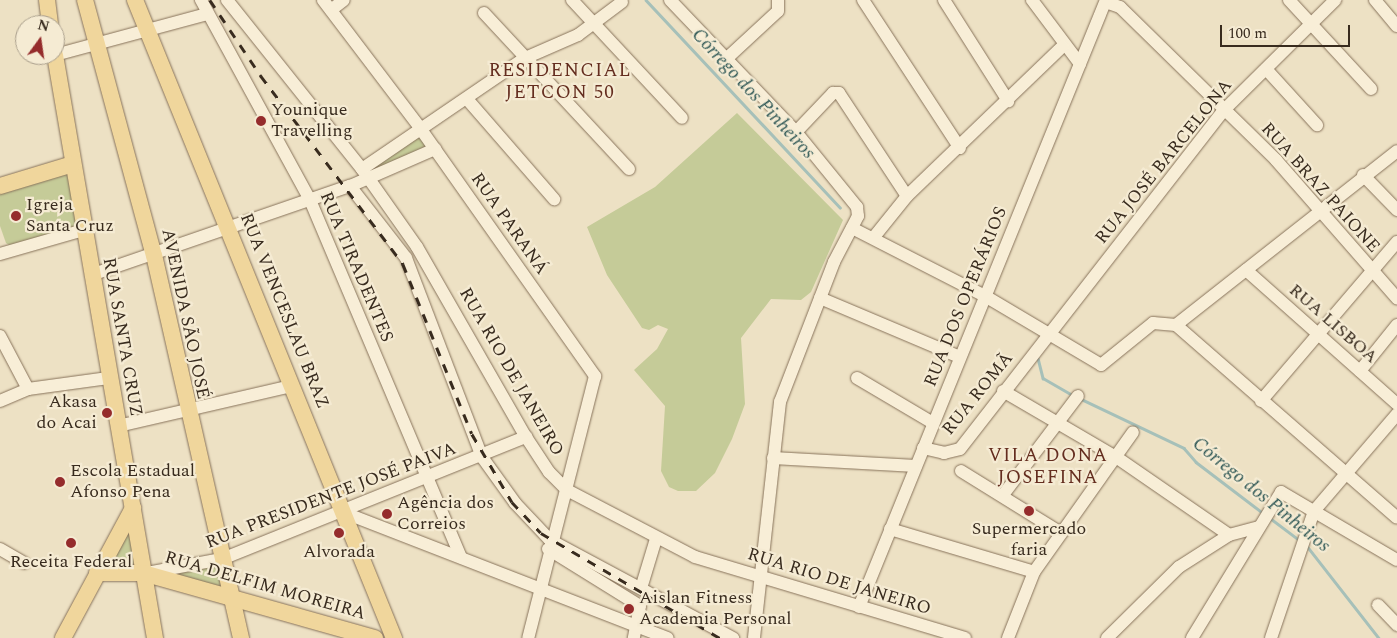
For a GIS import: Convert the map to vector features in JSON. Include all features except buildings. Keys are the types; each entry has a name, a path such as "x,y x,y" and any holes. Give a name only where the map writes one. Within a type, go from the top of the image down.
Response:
{"main road":[{"path":"47,0 49,15"},
{"name":"AVENIDA SÃO JOSÉ","path":"86,0 96,44 154,255 186,410 241,638"},
{"name":"RUA VENCESLAU BRAZ","path":"135,0 229,228 291,386 345,513 394,638"},
{"name":"RUA SANTA CRUZ","path":"57,65 108,378 133,508 143,573"},
{"path":"0,186 73,164"},
{"path":"63,638 133,508"},
{"name":"RUA DELFIM MOREIRA","path":"98,573 143,573 375,638"},
{"path":"143,573 155,638"}],"street":[{"name":"RUA TIRADENTES","path":"201,0 310,200 461,557"},
{"name":"RUA RIO DE JANEIRO","path":"227,0 365,174 417,248 526,437 549,472 567,490 656,539 761,577 965,638"},
{"path":"327,5 344,0"},
{"path":"572,0 682,118"},
{"path":"670,0 725,60 796,132 855,200 858,216 820,298 780,402 754,638"},
{"path":"863,0 960,148"},
{"path":"944,0 1008,101"},
{"path":"1032,0 1063,46 1080,64"},
{"path":"1288,0 1371,89"},
{"name":"RUA JOSÉ BARCELONA","path":"1049,334 1223,111 1336,0"},
{"path":"1374,0 1397,26"},
{"name":"RUA DOS OPERÁRIOS","path":"859,607 1106,1"},
{"name":"RUA BRAZ PAIONE","path":"1106,1 1120,6 1223,111 1276,160 1397,298"},
{"path":"91,275 154,255 350,186 420,128 467,99 523,59 594,25 622,2"},
{"path":"725,60 778,11 779,2"},
{"name":"RUA PARANÁ","path":"327,5 436,150 595,376 567,490 549,544 528,638"},
{"path":"484,13 523,59 629,169"},
{"path":"65,52 207,14"},
{"path":"874,237 907,196 960,148 1063,46"},
{"path":"1266,69 1318,125"},
{"path":"796,132 833,93 839,93 907,196"},
{"path":"467,99 554,199"},
{"path":"365,174 436,150"},
{"path":"1176,325 1321,212 1363,174 1397,151"},
{"path":"1363,174 1397,210"},
{"path":"350,186 406,258 482,457 549,544 640,606 634,638"},
{"path":"852,228 874,237 985,296 1101,365 1153,324 1176,325 1261,401 1395,514"},
{"path":"1,251 83,230"},
{"path":"1261,401 1397,242"},
{"name":"RUA LISBOA","path":"1246,270 1397,404"},
{"path":"820,298 960,357"},
{"path":"1360,371 1397,325"},
{"name":"RUA ROMÃ","path":"923,448 944,454 960,449 1049,334"},
{"path":"0,336 28,389"},
{"path":"0,401 28,389 108,378"},
{"path":"857,378 933,423"},
{"path":"118,426 291,386"},
{"path":"1003,391 1116,457 1229,535"},
{"path":"1003,495 1056,421 1078,396"},
{"path":"1271,638 1314,511 1397,414"},
{"path":"1008,638 1034,572 1133,432"},
{"name":"RUA PRESIDENTE JOSÉ PAIVA","path":"143,573 222,560 345,513 526,437"},
{"path":"773,458 916,466"},
{"path":"962,471 1061,533"},
{"path":"1192,638 1279,494 1286,492 1314,511 1397,560"},
{"path":"345,513 636,623 668,638"},
{"path":"1107,638 1179,567 1229,535 1258,527"},
{"path":"890,529 1034,572"},
{"path":"642,585 656,539"},
{"path":"549,544 642,585 733,638"},
{"path":"0,549 24,563"},
{"path":"1378,605 1397,625"}],"green space":[{"path":"737,113 843,220 811,292 801,300 771,299 741,338 745,404 732,439 715,473 696,491 678,491 669,487 661,471 665,406 634,370 657,349 668,329 658,325 649,330 642,328 607,275 587,227 655,187"},
{"path":"420,131 431,148 369,175 365,170"},
{"path":"55,171 69,175 79,222 75,230 12,247 6,243 0,226 0,193"},
{"path":"131,518 137,566 104,568"},
{"path":"216,563 226,596 149,573"}],"waterway":[{"name":"Córrego dos Pinheiros","path":"646,0 840,207"},
{"name":"Córrego dos Pinheiros","path":"1038,358 1043,378 1074,396"},
{"name":"Córrego dos Pinheiros","path":"1081,399 1184,448 1196,462 1263,513"},
{"name":"Córrego dos Pinheiros","path":"1270,518 1299,540"},
{"name":"Córrego dos Pinheiros","path":"1307,546 1379,638"}],"railway":[{"path":"210,0 261,76 403,264 472,434 512,502 541,533 720,638"}],"place":[{"name":"Younique Travelling","path":"261,121"},
{"name":"Igreja Santa Cruz","path":"16,216"},
{"name":"Akasa do Acai","path":"107,413"},
{"name":"Escola Estadual Afonso Pena","path":"60,482"},
{"name":"Supermercado faria","path":"1029,511"},
{"name":"Agência dos Correios","path":"387,514"},
{"name":"Alvorada","path":"339,533"},
{"name":"Receita Federal","path":"71,543"},
{"name":"Aislan Fitness Academia Personal","path":"629,609"}],"district":[{"name":"RESIDENCIAL JETCON 50","path":"560,82"},
{"name":"VILA DONA JOSEFINA","path":"1048,467"}]}
